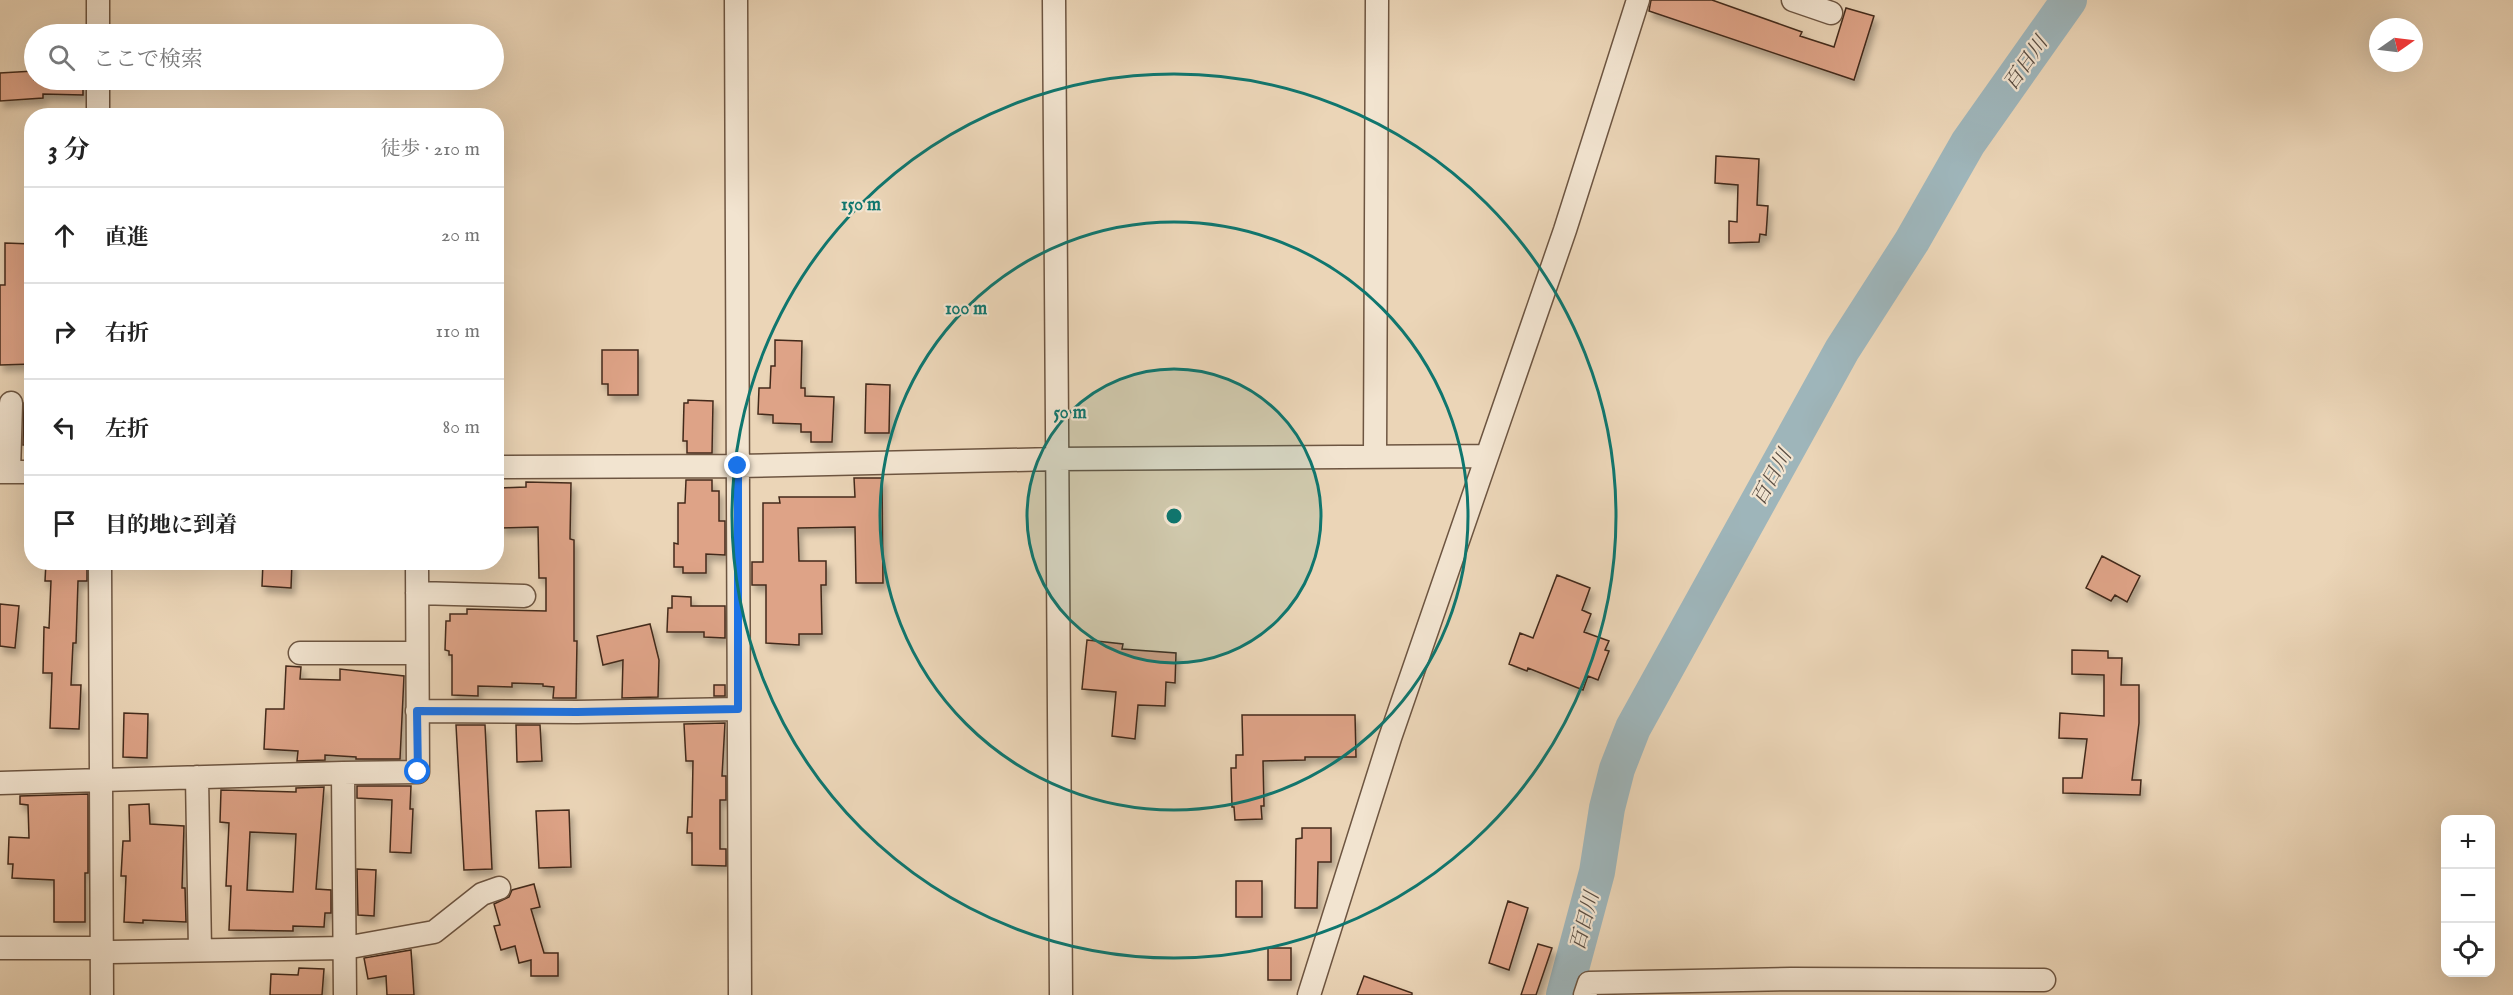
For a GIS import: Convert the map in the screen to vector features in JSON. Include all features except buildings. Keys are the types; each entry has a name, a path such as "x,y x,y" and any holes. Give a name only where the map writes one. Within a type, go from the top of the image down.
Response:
{"street":[{"path":"98,0 98,24"},
{"path":"736,0 740,995"},
{"path":"1054,0 1061,995"},
{"path":"1375,455 1377,0"},
{"path":"1309,995 1390,738 1562,241 1638,0"},
{"path":"1793,0 1831,13"},
{"path":"98,90 98,108"},
{"path":"11,403 4,472 24,472"},
{"path":"504,467 738,466 1375,455 1486,456"},
{"path":"100,570 102,995"},
{"path":"0,783 418,772 417,570"},
{"path":"417,593 525,596"},
{"path":"300,653 417,653"},
{"path":"417,711 577,712 738,709"},
{"path":"343,773 345,995"},
{"path":"197,777 200,950"},
{"path":"0,948 92,948 111,952 345,948 435,932 482,894 499,888"},
{"path":"1585,995 1589,983 1791,979 2044,980"}],"waterway":[{"name":"百日川","path":"1564,995 1597,872 1607,808 1617,769 1633,728 1842,350 1912,241 1968,143 2069,0"}],"route":[{"path":"418,772 417,711 577,712 738,709 738,466"}]}
